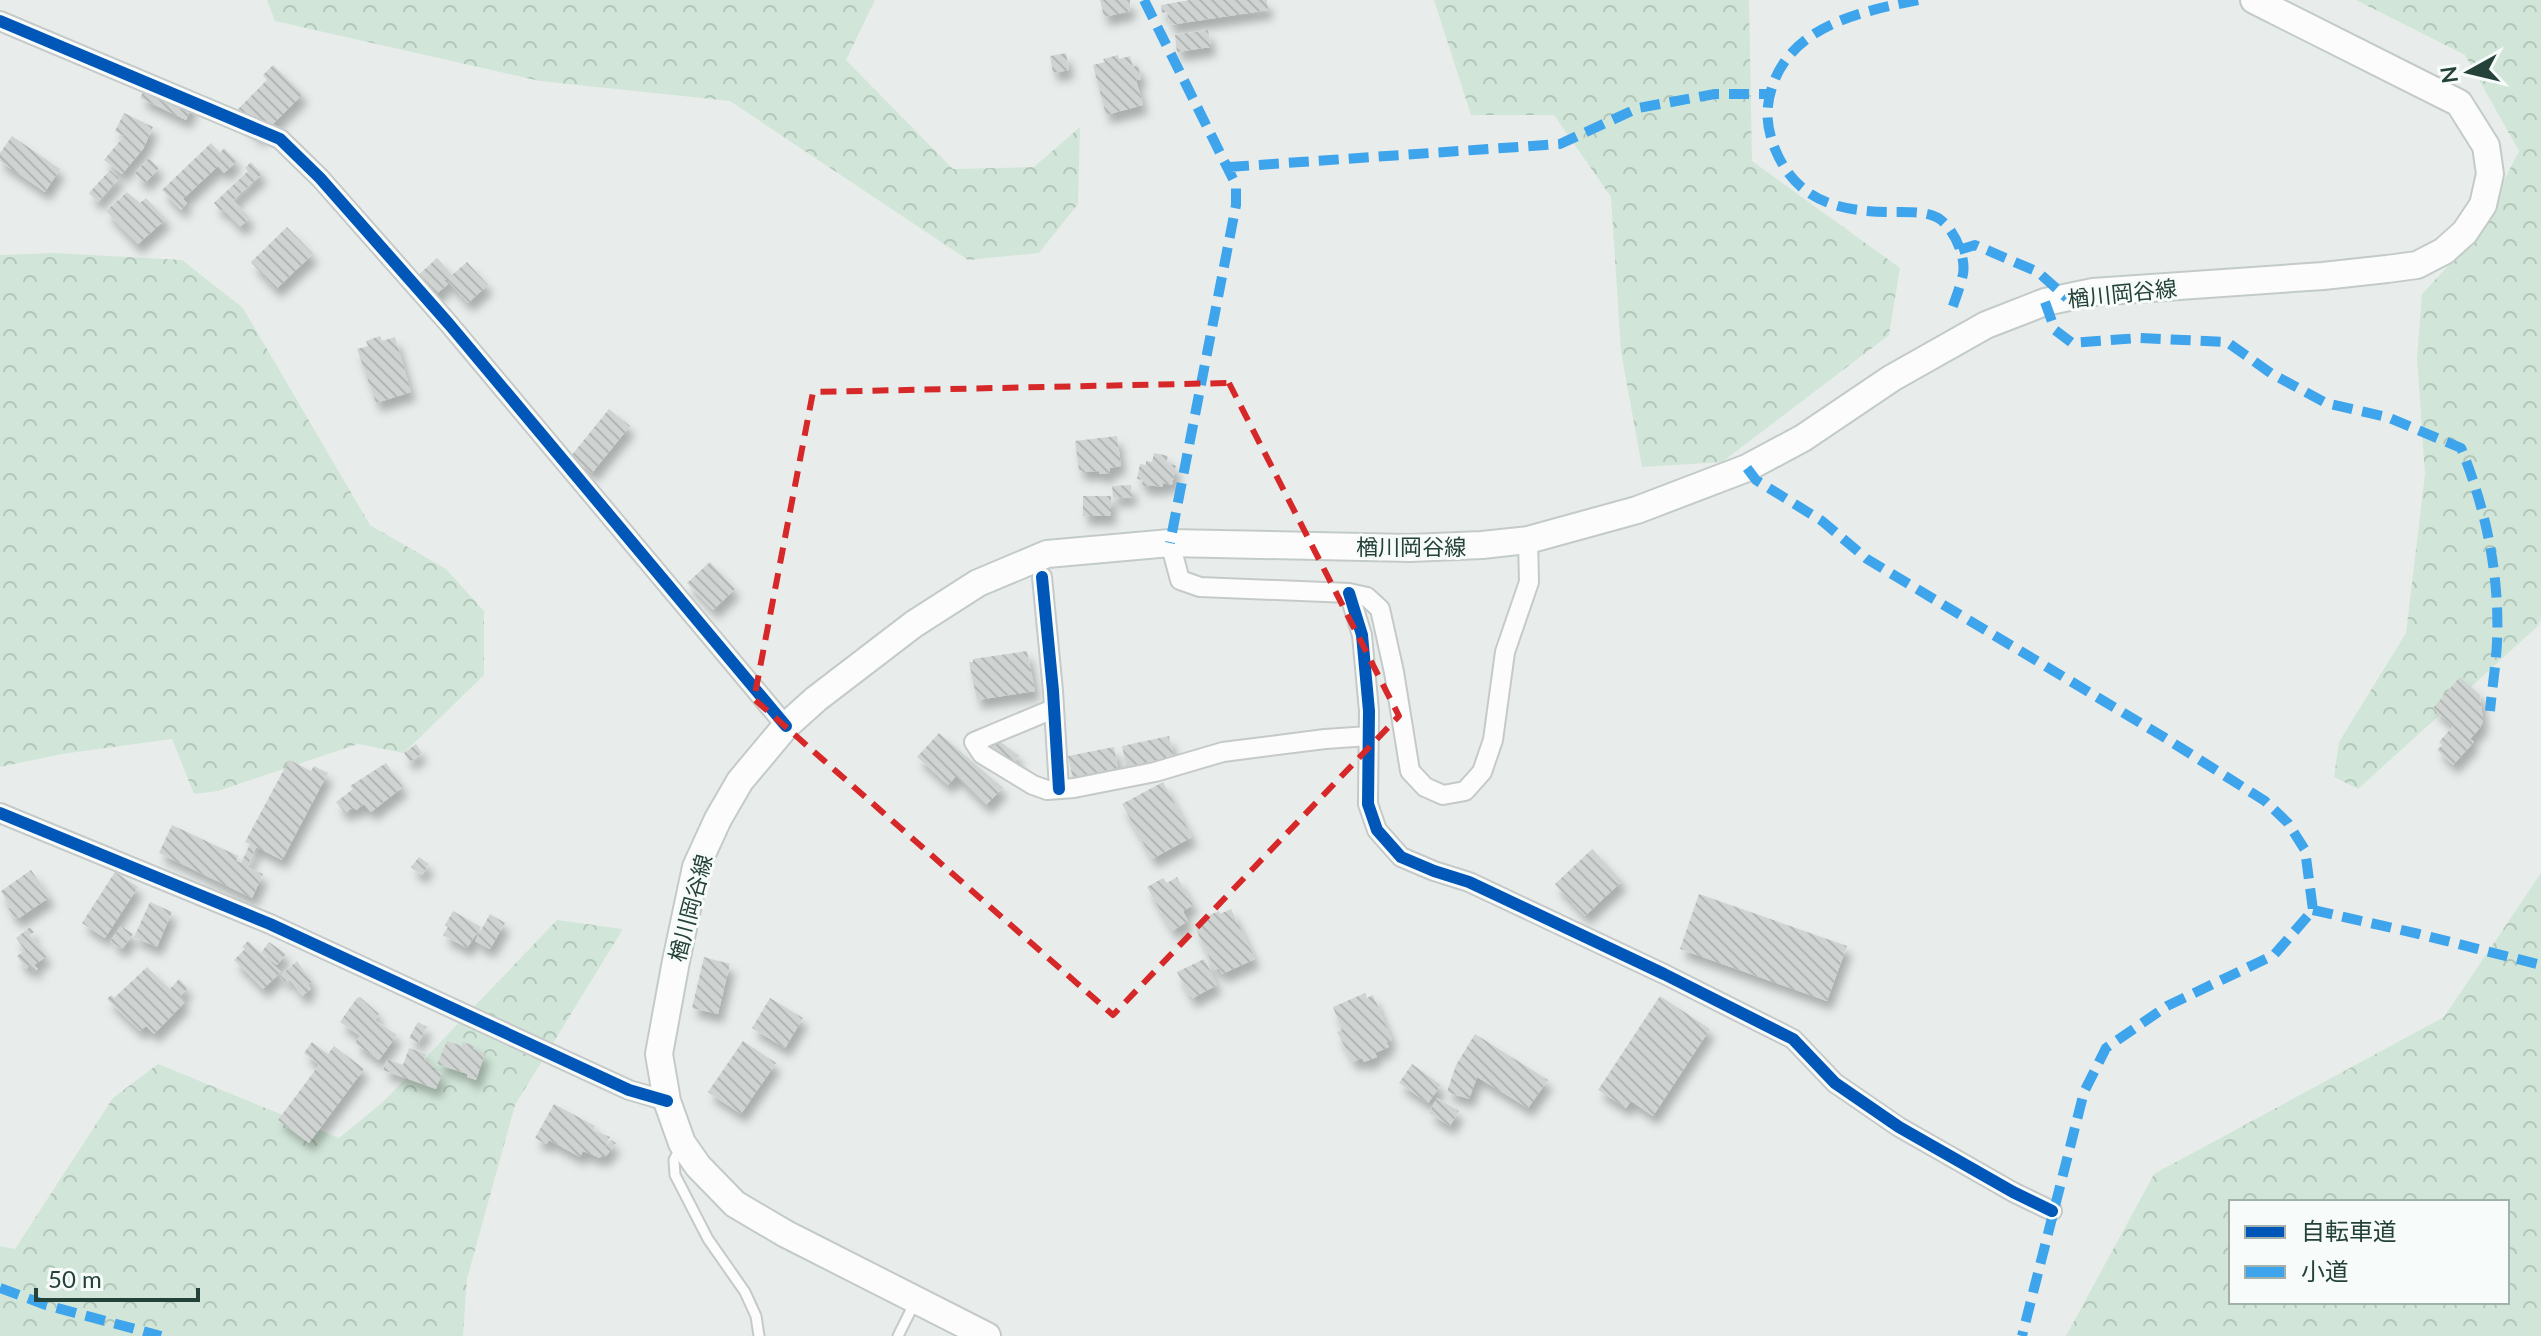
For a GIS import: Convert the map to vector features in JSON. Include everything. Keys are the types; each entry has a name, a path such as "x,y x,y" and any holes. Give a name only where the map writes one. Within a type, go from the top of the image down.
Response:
{"main road":[{"name":"楢川岡谷線","path":"987,1336 786,1234 735,1204 698,1166 682,1143 667,1101 659,1054 696,867 740,781 786,726 816,699 914,624 978,583 1047,554 1170,543 1410,548 1528,540 1637,510 1747,468 1803,438 1892,378 1986,325 2045,302 2093,292 2387,269 2417,265 2444,251 2465,232 2483,205 2490,174 2486,146 2459,103 2254,0"}],"street":[{"path":"0,21 280,139 320,178 449,324 786,726"},
{"path":"1170,543 1180,580 1200,587 1349,593 1367,597 1380,609 1410,771 1425,787 1443,795 1465,791 1482,772 1493,740 1505,652 1529,582 1528,540"},
{"path":"1042,577 1059,789"},
{"path":"1349,593 1362,635 1369,736 1368,804 1377,830 1401,857 1469,882 1793,1039 1835,1083 1899,1127 2052,1211"},
{"path":"1053,709 974,742 982,754 1033,785 1047,790 1155,772 1223,752 1369,736"},
{"path":"0,813 270,924 629,1090 667,1101"}],"lane":[{"path":"682,1143 674,1160 675,1175 708,1239 745,1292 756,1316 759,1336"},
{"path":"898,1336 916,1299"}],"highlighted area":[{"path":"1229,383 1399,716 1113,1015 754,699 813,392"}],"green space":[{"path":"267,0 875,0 846,60 953,169 1034,167 1080,127 1078,204 1039,253 968,260 730,101 540,81 275,21"},
{"path":"1434,0 1749,0 1752,161 1900,268 1889,335 1722,462 1642,467 1621,352 1611,197 1554,115 1471,115"},
{"path":"2356,0 2541,0 2541,618 2538,626 2358,789 2334,777 2339,742 2406,633 2425,474 2417,358 2422,294 2475,237 2519,151 2465,55"},
{"path":"55,253 182,260 243,308 370,525 446,569 484,611 484,675 404,753 358,744 218,791 194,794 172,739 62,754 0,767 0,255"},
{"path":"2541,873 2541,1336 2066,1336 2154,1174 2444,1017"},
{"path":"557,920 623,929 515,1105 467,1279 463,1336 0,1336 0,1246 15,1249 113,1098 158,1064 339,1138 383,1102"}],"building":[{"path":"1100,0 1130,0 1130,11 1104,17"},
{"path":"1190,0 1267,0 1268,10 1170,25 1167,12 1162,13 1161,5"},
{"path":"1208,30 1211,47 1177,52 1175,35"},
{"path":"1066,53 1069,70 1053,73 1050,56"},
{"path":"1118,55 1119,59 1130,56 1133,67 1138,65 1141,79 1136,80 1143,105 1106,115 1093,65"},
{"path":"273,65 303,94 259,138 234,113 267,80 263,75"},
{"path":"148,82 194,103 186,120 140,98"},
{"path":"124,113 153,127 143,149 122,174 104,160 124,136 115,131"},
{"path":"12,136 60,169 45,192 0,161 0,153"},
{"path":"211,143 220,153 224,148 237,161 224,173 218,166 183,199 187,203 181,210 162,190"},
{"path":"149,158 159,168 145,183 135,173"},
{"path":"251,162 262,174 233,200 250,218 240,227 214,203 248,171 245,168"},
{"path":"110,170 119,178 98,202 89,193"},
{"path":"127,192 140,203 146,198 166,219 137,245 106,211"},
{"path":"287,227 313,254 276,289 251,262"},
{"path":"437,258 452,275 467,262 488,285 468,303 446,279 448,284 432,298 415,278"},
{"path":"380,336 382,341 395,337 411,392 376,403 357,349 368,346 366,341"},
{"path":"609,409 630,426 592,473 571,456"},
{"path":"1117,436 1121,466 1110,468 1110,473 1079,470 1075,441"},
{"path":"1154,453 1168,456 1166,464 1176,465 1172,485 1142,486 1143,480 1137,479 1140,464 1152,462"},
{"path":"1131,485 1132,497 1113,498 1112,486"},
{"path":"1083,496 1111,496 1111,516 1083,516"},
{"path":"710,562 735,589 713,610 687,583"},
{"path":"1027,651 1035,691 977,700 969,662"},
{"path":"2460,677 2480,695 2483,721 2470,739 2474,742 2453,765 2437,750 2442,745 2439,742 2453,726 2433,708"},
{"path":"939,733 1003,788 986,805 956,776 948,785 917,757"},
{"path":"1169,736 1174,757 1127,768 1122,746"},
{"path":"997,739 1019,756 1012,765 990,747"},
{"path":"416,744 422,753 410,762 404,753"},
{"path":"1114,747 1118,769 1073,779 1068,756"},
{"path":"289,760 311,771 314,766 328,773 282,860 256,847 247,867 263,874 252,898 159,853 172,825 238,856 236,861 241,863 250,844 245,842"},
{"path":"386,763 403,787 371,812 364,804 345,813 336,802 353,789 350,786"},
{"path":"1163,782 1192,837 1152,859 1122,804"},
{"path":"1592,849 1622,881 1585,916 1555,884"},
{"path":"419,857 429,864 422,875 411,867"},
{"path":"31,870 50,897 15,918 1,891"},
{"path":"115,872 138,887 105,938 82,923"},
{"path":"1177,877 1193,905 1183,911 1188,921 1172,931 1147,887 1163,878 1167,883"},
{"path":"1699,894 1847,946 1827,1001 1680,949"},
{"path":"150,902 172,912 157,947 134,937"},
{"path":"1231,909 1255,959 1222,974 1219,968 1215,970 1195,927 1206,922 1203,918"},
{"path":"453,911 481,927 467,948 443,935"},
{"path":"490,914 505,923 490,949 475,941"},
{"path":"121,926 133,934 122,949 110,941"},
{"path":"30,927 34,932 30,935 47,956 34,965 38,969 34,972 30,965 26,969 17,956 25,950 16,938"},
{"path":"248,941 281,972 263,989 234,960"},
{"path":"269,942 286,954 277,965 261,953"},
{"path":"704,957 730,964 718,1014 692,1008"},
{"path":"1204,959 1217,985 1191,999 1177,972"},
{"path":"297,961 312,982 308,985 311,989 302,996 289,978 285,982 280,976"},
{"path":"147,967 170,989 179,979 188,988 180,996 185,1002 154,1034 146,1026 140,1031 107,999 111,995 114,998"},
{"path":"1365,993 1367,998 1373,995 1392,1040 1386,1042 1389,1047 1375,1053 1377,1057 1353,1062 1337,1032 1342,1030 1333,1007"},
{"path":"1660,996 1710,1029 1653,1116 1631,1101 1626,1108 1598,1090"},
{"path":"360,997 379,1014 375,1020 397,1035 379,1060 355,1043 360,1036 340,1022"},
{"path":"770,998 803,1018 785,1048 752,1028"},
{"path":"418,1022 427,1027 418,1043 409,1038"},
{"path":"1475,1034 1548,1080 1528,1108 1477,1077 1469,1099 1447,1092 1456,1065"},
{"path":"447,1041 462,1046 463,1042 485,1053 476,1080 437,1064"},
{"path":"743,1041 776,1063 741,1114 708,1092"},
{"path":"312,1042 328,1054 334,1046 364,1069 309,1143 278,1120 319,1065 304,1053"},
{"path":"409,1048 426,1054 424,1060 433,1064 431,1069 442,1073 436,1089 383,1070 387,1059 403,1065"},
{"path":"1412,1064 1441,1085 1428,1103 1399,1083"},
{"path":"1437,1098 1459,1111 1450,1126 1429,1113"},
{"path":"554,1104 595,1126 593,1130 610,1137 604,1148 611,1140 616,1143 605,1157 583,1151 580,1157 549,1140 546,1144 535,1138"}],"marked path":[{"path":"1144,0 1236,185 1236,205 1170,543"},
{"path":"1918,0 1856,15 1817,32 1800,45 1775,79 1769,97 1768,122 1775,149 1784,167 1809,193 1823,201 1857,210 1925,214 1936,217 1946,225 1963,260 1963,274 1950,315"},
{"path":"1229,167 1560,144 1638,108 1715,94 1769,94"},
{"path":"1959,250 1975,245 2038,272 2067,298"},
{"path":"2045,302 2055,330 2072,343 2139,338 2227,342 2272,374 2326,403 2387,417 2461,448 2478,495 2494,568 2497,642 2490,711"},
{"path":"1747,468 1756,480 1822,521 1867,559 2265,801 2288,823 2305,850 2313,910 2274,955 2167,1006 2106,1048 2084,1092 2022,1336"},
{"path":"2313,910 2541,965"},
{"path":"0,1288 46,1305 161,1336"}],"cycle path":[{"path":"0,21 280,139 320,178 449,324 786,726"},
{"path":"1042,577 1059,789"},
{"path":"1349,593 1362,635 1369,711 1368,804 1377,830 1401,857 1469,882 1793,1039 1835,1083 1899,1127 2052,1211"},
{"path":"0,813 270,924 629,1090 667,1101"}]}
